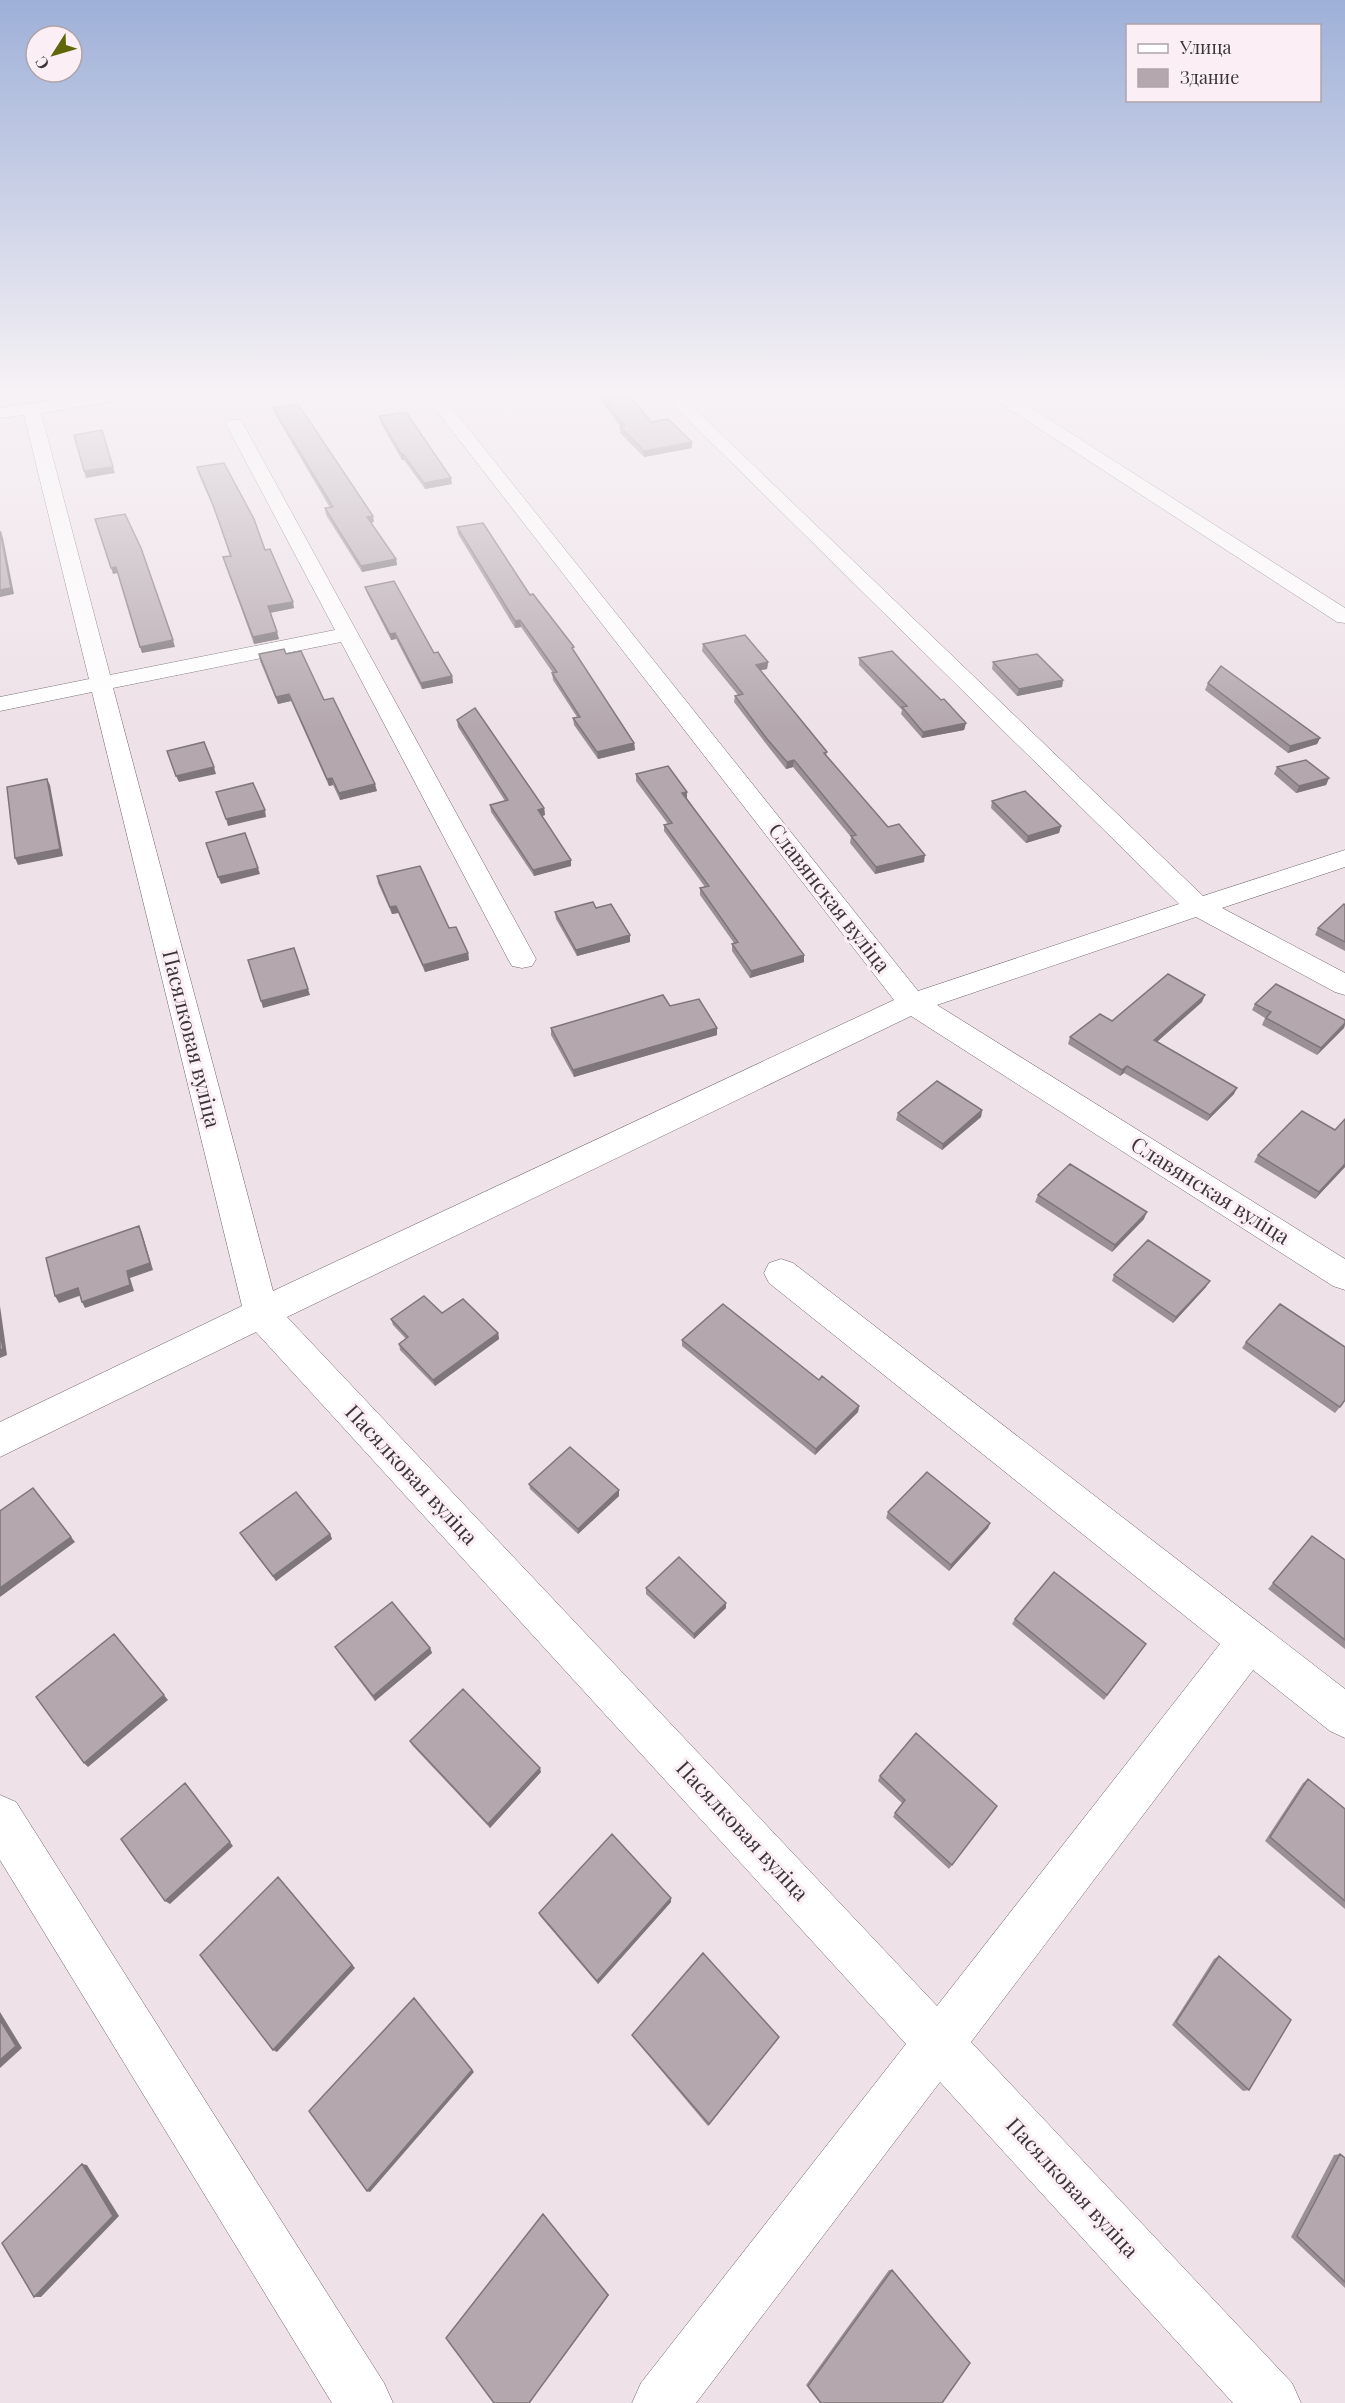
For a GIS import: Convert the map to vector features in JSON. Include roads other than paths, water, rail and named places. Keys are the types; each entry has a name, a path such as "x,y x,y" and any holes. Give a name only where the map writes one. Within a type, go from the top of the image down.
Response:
{"street":[{"name":"Пасялковая вуліца","path":"45,504 101,684 261,1312 1272,2403"},
{"path":"278,504 522,959"},
{"name":"Славянская вуліца","path":"518,504 912,1003 1345,1276"},
{"path":"783,504 1198,908 1345,985"},
{"path":"1170,504 1345,617"},
{"path":"0,704 348,634"},
{"path":"0,1440 261,1312 912,1003 1345,858"},
{"path":"781,1273 1345,1716"},
{"path":"661,2403 1249,1641"},
{"path":"0,1818 364,2403"}]}
